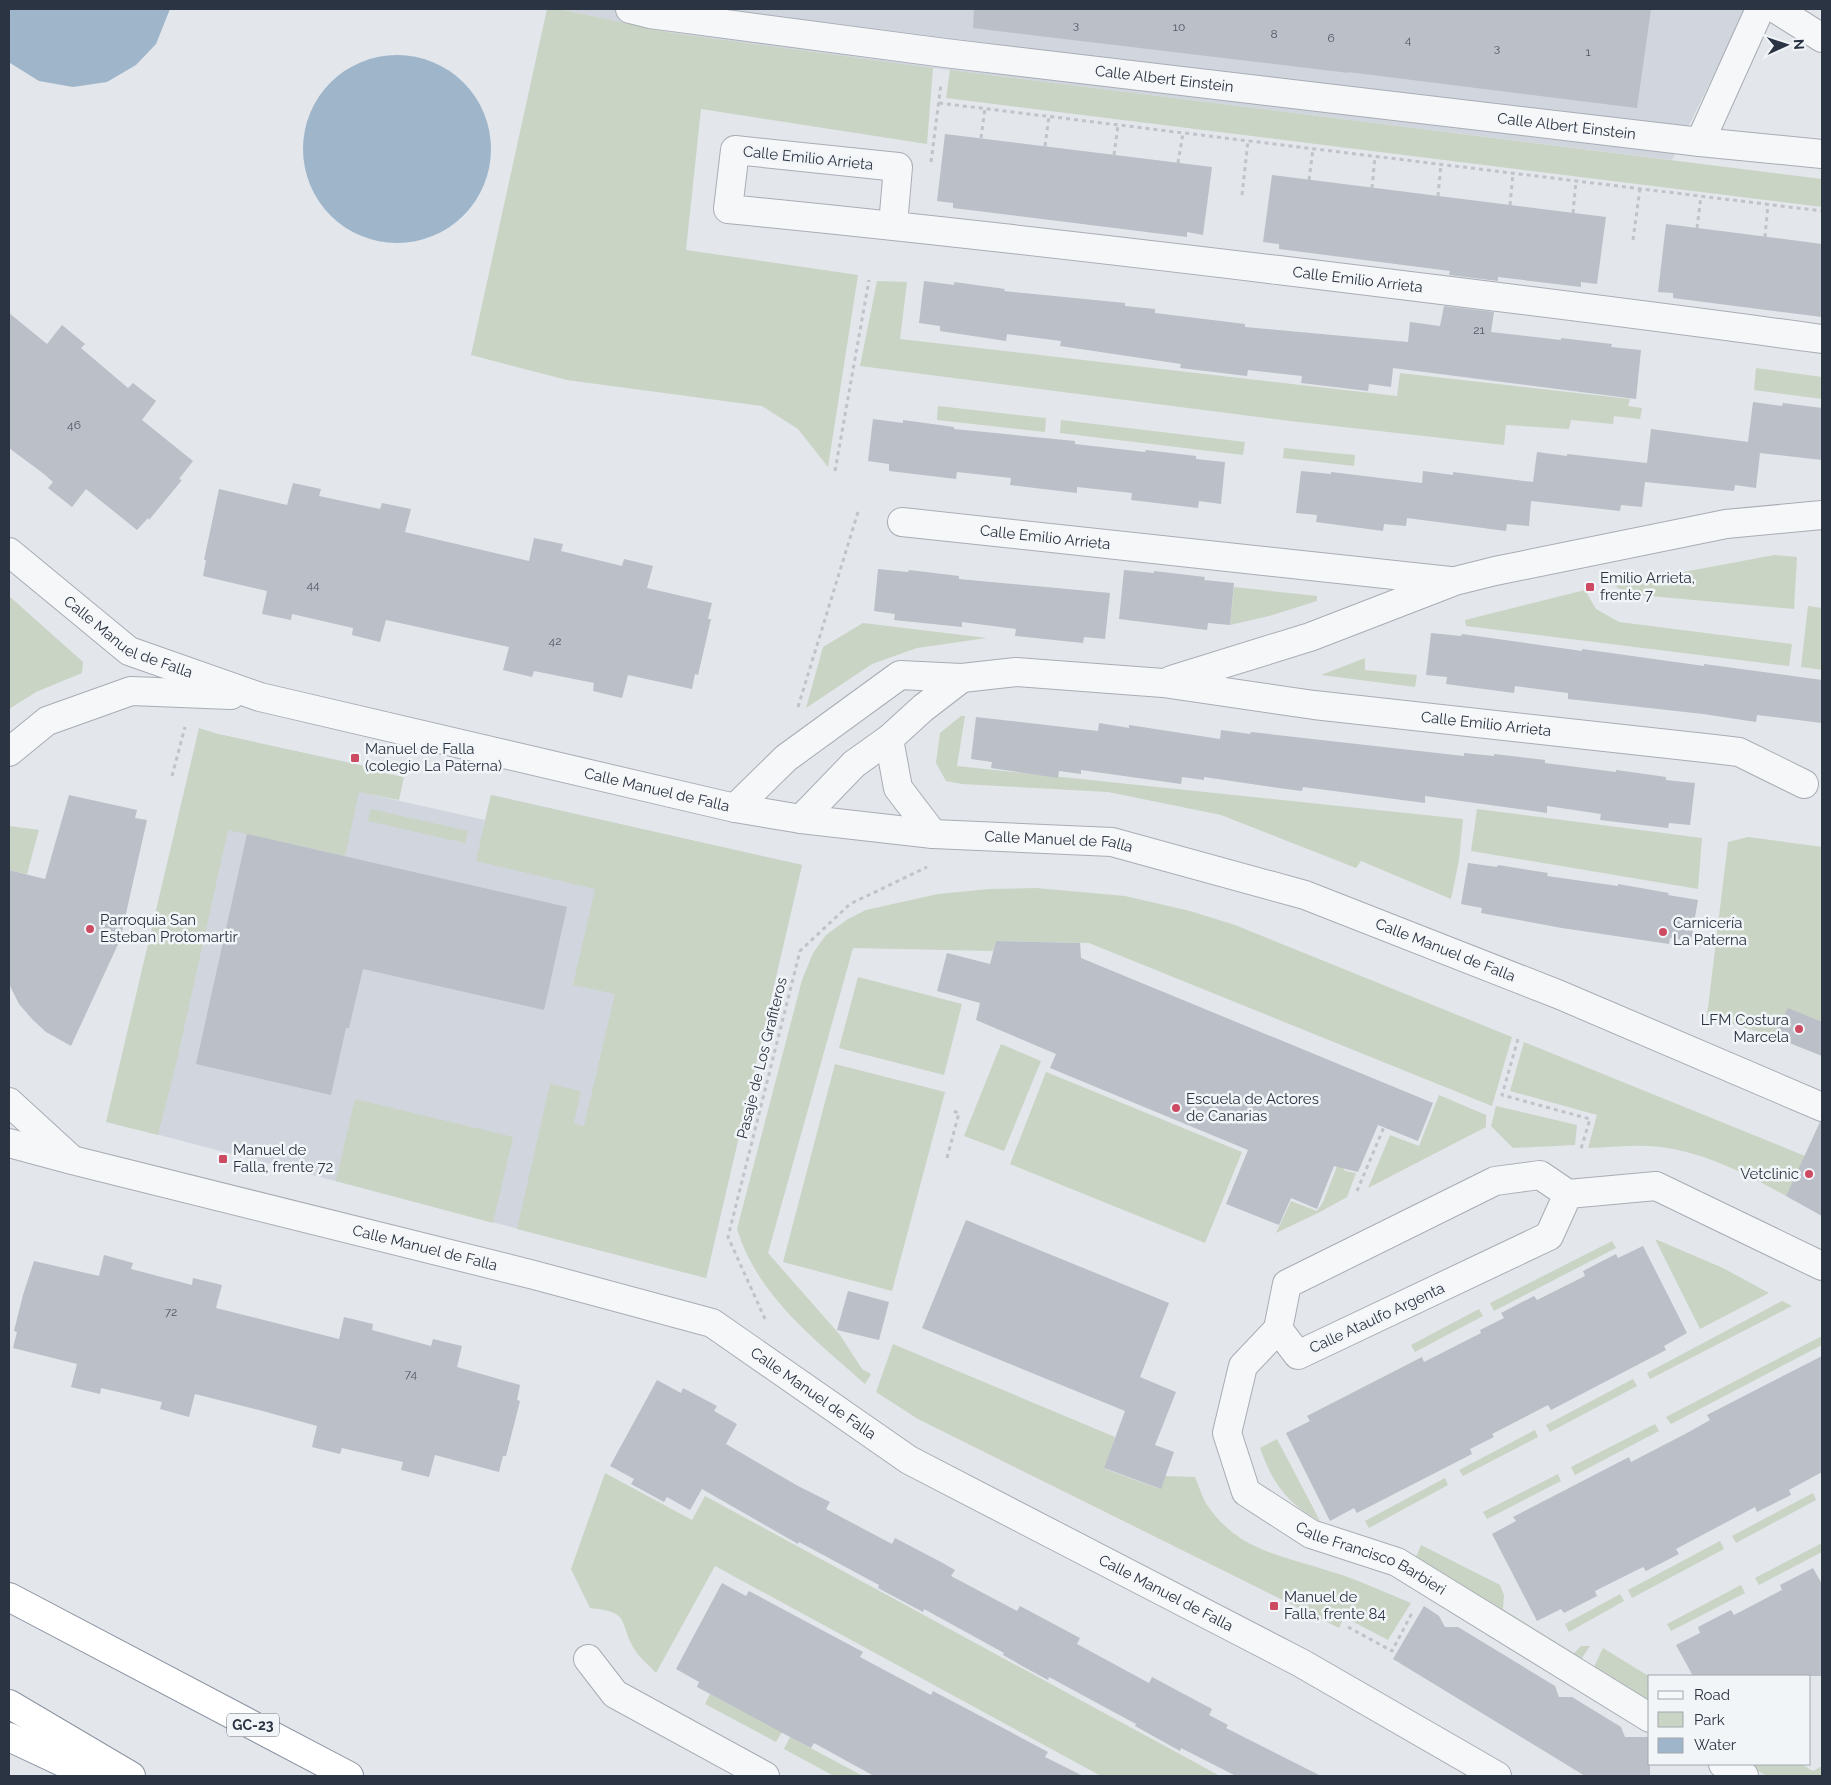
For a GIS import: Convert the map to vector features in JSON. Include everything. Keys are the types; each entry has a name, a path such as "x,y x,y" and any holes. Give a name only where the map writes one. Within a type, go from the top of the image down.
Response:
{"highway":[{"name":"GC-23","path":"9,1597 349,1776"},
{"path":"9,1704 131,1776"},
{"path":"9,1737 92,1776"}],"street":[{"name":"Calle Albert Einstein","path":"630,9 650,14 945,53 1700,142 1822,154"},
{"path":"1700,142 1760,9"},
{"path":"1776,9 1822,38"},
{"name":"Calle Emilio Arrieta","path":"893,225 898,167 735,150 728,209 893,225 1624,312 1822,339"},
{"name":"Calle Emilio Arrieta","path":"1163,683 1310,637 1455,582 1726,524 1822,514"},
{"name":"Calle Emilio Arrieta","path":"902,522 1455,582"},
{"name":"Calle Manuel de Falla","path":"9,552 129,651 260,697 734,808 802,819 933,834 1112,842 1305,895 1560,995 1822,1107"},
{"name":"Calle Emilio Arrieta","path":"734,808 786,758 900,675 962,678 1016,672 1163,683 1314,705 1738,752 1804,784"},
{"path":"802,819 854,764 889,739 923,708 962,678"},
{"name":"Calle Manuel de Falla","path":"9,752 47,721 132,691 260,697"},
{"path":"889,739 898,788 933,834"},
{"name":"Calle Manuel de Falla","path":"9,1102 72,1160"},
{"name":"Calle Manuel de Falla","path":"9,1143 534,1275 712,1323 909,1460 1301,1663 1497,1776"},
{"path":"1278,1329 1288,1284 1495,1182 1540,1175 1568,1194 1656,1186 1822,1266"},
{"name":"Calle Ataulfo Argenta","path":"1278,1329 1298,1355 1549,1236 1568,1194"},
{"name":"Calle Francisco Barbieri","path":"1278,1329 1243,1366 1227,1433 1246,1492 1311,1534 1397,1562 1648,1717"},
{"path":"588,1658 615,1694 765,1776"},
{"path":"1725,1765 1744,1776"}],"path":[{"path":"930,170 945,53"},
{"path":"939,103 1822,211"},
{"path":"981,138 985,108"},
{"path":"1045,146 1049,116"},
{"path":"1114,155 1118,125"},
{"path":"1178,163 1183,133"},
{"path":"1242,194 1248,140"},
{"path":"1309,180 1313,149"},
{"path":"1372,188 1375,156"},
{"path":"1438,196 1441,164"},
{"path":"1510,205 1513,173"},
{"path":"1573,213 1576,181"},
{"path":"1633,240 1640,188"},
{"path":"1697,228 1701,196"},
{"path":"1765,237 1768,204"},
{"path":"835,471 869,280"},
{"path":"797,713 858,512"},
{"path":"172,776 185,727"},
{"name":"Pasaje de Los Grafiteros","path":"768,1326 728,1237 800,951 850,904 930,866"},
{"path":"1518,1039 1502,1095 1590,1119 1581,1149"},
{"path":"947,1158 960,1114 953,1111"},
{"path":"1357,1191 1384,1127"},
{"path":"1348,1627 1392,1652 1414,1610"}],"shaded area":[{"path":"559,9 1746,9 1672,160 933,68 672,33"},
{"path":"218,734 364,766 360,792 485,820 491,795 802,865 706,1278 125,1126"}],"green space":[{"path":"547,9 559,9 672,33 933,68 927,144 701,109 686,250 858,275 828,467 798,429 762,406 567,380 471,355"},
{"path":"950,70 1822,179 1822,207 946,98"},
{"path":"877,281 907,282 900,339 1397,396 1400,373 1630,399 1628,406 1642,408 1640,419 1614,416 1613,424 1571,420 1569,429 1506,425 1504,445 1290,421 860,366"},
{"path":"1756,368 1822,377 1822,399 1754,390"},
{"path":"938,406 1046,418 1045,432 937,420"},
{"path":"1061,420 1245,442 1243,455 1060,433"},
{"path":"1284,448 1355,455 1354,466 1283,458"},
{"path":"1774,555 1797,557 1794,609 1627,594 1614,585"},
{"path":"1234,587 1317,596 1317,601 1269,616 1230,625"},
{"path":"1585,590 1596,609 1619,622 1792,644 1789,666 1466,626 1465,620"},
{"path":"9,596 83,662 82,673 36,692 9,709"},
{"path":"1808,606 1822,608 1822,670 1801,667"},
{"path":"863,623 987,638 917,648 872,664 806,708 823,647"},
{"path":"1365,658 1365,670 1417,675 1415,687 1321,675"},
{"path":"961,716 965,716 957,766 1463,819 1459,860 1451,899 1361,861 1356,868 1221,815 1108,792 962,784 946,781 936,763 940,733"},
{"path":"199,728 218,734 364,766 364,769 404,777 399,800 359,792 345,856 228,830 177,1060 158,1135 106,1122"},
{"path":"491,795 802,865 706,1278 517,1229 550,1084 581,1091 574,1123 584,1126 615,994 573,985 595,889 476,861"},
{"path":"371,809 468,831 465,843 368,821"},
{"path":"1477,809 1702,838 1698,889 1471,851"},
{"path":"9,826 39,830 27,874 9,870"},
{"path":"1748,837 1822,847 1822,1022 1789,1009 1772,1036 1707,1016 1728,842"},
{"path":"1036,888 1125,896 1190,911 1235,925 1512,1037 1492,1106 1089,943 996,941 993,951 853,948 768,1253 840,1335 862,1369 871,1374 865,1384 808,1333 773,1295 758,1275 746,1253 737,1229 802,980 813,953 826,935 848,919 866,910 938,894 989,889"},
{"path":"858,977 962,1004 944,1075 839,1048"},
{"path":"1524,1042 1805,1156 1786,1196 1731,1168 1688,1152 1652,1146 1588,1148 1597,1115 1510,1091"},
{"path":"1001,1044 1041,1061 1004,1151 964,1136"},
{"path":"835,1064 945,1092 892,1291 783,1262"},
{"path":"1046,1072 1242,1152 1205,1243 1010,1164"},
{"path":"1439,1095 1486,1115 1486,1127 1368,1188 1390,1135 1419,1146"},
{"path":"355,1099 513,1137 493,1223 336,1181"},
{"path":"1496,1106 1577,1125 1575,1145 1513,1148 1491,1126"},
{"path":"1341,1156 1341,1165 1345,1171 1356,1173 1347,1197 1276,1233 1291,1201 1317,1211 1323,1202"},
{"path":"1655,1239 1723,1268 1769,1293 1700,1329"},
{"path":"1612,1241 1616,1248 1494,1311 1490,1303"},
{"path":"1782,1301 1792,1306 1650,1379 1647,1373"},
{"path":"1479,1309 1483,1316 1415,1352 1411,1345"},
{"path":"1822,1336 1822,1345 1671,1424 1666,1417"},
{"path":"893,1344 1115,1437 1105,1469 1160,1489 1165,1476 1195,1477 1207,1505 1219,1520 1247,1542 1277,1555 1350,1578 1411,1603 1388,1640 1344,1617 1339,1628 918,1419 876,1392"},
{"path":"1633,1379 1637,1386 1550,1432 1546,1425"},
{"path":"1655,1424 1659,1431 1575,1475 1571,1467"},
{"path":"1535,1430 1538,1437 1463,1476 1459,1470"},
{"path":"1277,1439 1320,1521 1298,1507 1282,1491 1270,1471 1260,1448"},
{"path":"605,1473 692,1520 705,1496 1220,1776 1101,1776 715,1566 656,1673 637,1653 619,1616 604,1610 590,1608 571,1569"},
{"path":"1558,1474 1561,1481 1487,1519 1483,1512"},
{"path":"1445,1478 1448,1485 1369,1528 1365,1521"},
{"path":"1813,1493 1816,1500 1736,1543 1732,1536"},
{"path":"1720,1541 1724,1549 1632,1598 1628,1590"},
{"path":"1822,1543 1822,1552 1759,1585 1755,1578"},
{"path":"1421,1545 1500,1585 1504,1595 1503,1609 1574,1653 1581,1646 1590,1646 1577,1665 1413,1564"},
{"path":"1741,1585 1745,1593 1671,1631 1667,1624"},
{"path":"1620,1594 1624,1601 1569,1632 1565,1624"},
{"path":"1603,1648 1648,1676 1648,1705 1592,1671"},
{"path":"710,1694 782,1732 776,1742 705,1704"},
{"path":"790,1737 863,1776 834,1776 784,1749"},
{"path":"1748,1765 1803,1765 1813,1771 1822,1766 1822,1776 1767,1776"}],"water":[{"path":"9,9 170,9 156,44 136,65 107,82 73,87 39,81 10,63"},
{"path":"406,55 415,56 442,66 464,82 480,104 484,113 490,131 490,167 484,185 480,194 464,216 442,232 433,236 415,242 388,243 379,242 352,232 337,222 324,209 314,194 304,167 303,140 304,131 314,104 324,89 337,76 352,66 379,56"}],"building":[{"path":"974,9 1651,9 1637,108 973,28"},
{"path":"945,134 1212,167 1203,235 1187,232 1187,237 953,208 953,203 937,201"},
{"path":"1272,175 1606,217 1597,284 1581,282 1581,287 1498,277 1498,281 1449,275 1450,271 1279,249 1279,244 1263,242"},
{"path":"1666,224 1822,244 1822,317 1673,298 1673,293 1658,292"},
{"path":"924,281 954,285 954,282 1005,289 1004,291 1125,303 1125,306 1155,309 1155,313 1245,324 1245,327 1408,342 1410,322 1440,326 1444,306 1494,312 1491,332 1612,344 1611,347 1641,350 1636,399 1393,368 1391,387 1369,384 1368,391 1301,383 1302,376 1248,370 1247,376 1180,368 1181,364 1060,346 1061,341 1007,334 1006,341 940,331 940,326 919,323"},
{"path":"9,313 47,344 62,325 85,344 81,348 128,388 133,383 156,401 142,420 193,461 179,479 182,480 149,520 148,518 137,530 86,489 72,507 48,488 53,482 9,448"},
{"path":"1753,402 1782,406 1783,403 1822,408 1822,460 1760,453 1756,488 1735,485 1734,491 1645,482 1642,507 1621,505 1620,511 1531,501 1529,526 1507,524 1506,531 1407,518 1406,526 1384,524 1383,531 1316,522 1317,515 1296,513 1301,471 1331,474 1331,472 1422,483 1423,471 1453,475 1453,472 1533,482 1537,452 1647,463 1651,429 1748,442"},
{"path":"873,419 903,423 903,420 954,427 954,429 1075,441 1075,444 1196,456 1196,459 1225,462 1221,504 1199,501 1198,508 1131,500 1132,493 1077,487 1077,493 1010,485 1011,478 957,472 956,479 889,471 889,464 868,461"},
{"path":"293,483 321,489 319,496 380,509 382,503 411,509 405,532 529,561 534,538 563,544 561,551 622,566 624,559 653,566 647,588 712,603 708,619 711,619 698,675 695,674 692,689 628,675 622,698 593,691 594,683 534,671 532,677 503,670 509,647 386,620 380,642 352,635 353,628 292,614 291,620 262,614 267,591 203,576 206,560 204,560 219,489 287,505"},
{"path":"878,569 908,572 909,570 959,576 959,579 1110,593 1105,639 1084,637 1083,643 1015,636 1016,629 962,622 962,627 894,620 895,614 874,611"},
{"path":"1124,570 1154,573 1154,571 1205,577 1204,580 1234,583 1230,625 1208,623 1207,630 1119,619"},
{"path":"1431,633 1461,636 1462,634 1582,651 1582,649 1822,680 1822,723 1757,715 1756,722 1703,714 1568,699 1568,693 1515,686 1514,693 1446,684 1447,677 1426,675"},
{"path":"976,717 1098,731 1099,723 1129,728 1129,725 1220,739 1221,730 1250,734 1251,732 1464,756 1464,753 1494,756 1494,754 1545,760 1545,763 1666,777 1666,780 1695,783 1690,825 1669,823 1668,828 1600,820 1601,814 1547,806 1547,813 1425,796 1425,803 1303,787 1302,791 1204,777 1204,780 1182,777 1181,784 1081,770 1081,774 1059,771 1058,778 991,768 992,762 971,759"},
{"path":"69,795 137,810 135,818 147,820 120,940 71,1046 46,1032 33,1020 19,1004 9,984 9,870 45,879"},
{"path":"247,834 567,907 544,1010 363,969 349,1028 346,1028 331,1095 196,1064"},
{"path":"1468,863 1497,867 1498,865 1548,873 1547,876 1618,886 1618,884 1698,900 1691,941 1670,938 1669,944 1562,928 1481,913 1482,908 1461,904"},
{"path":"996,941 1080,943 1081,958 1433,1103 1418,1141 1378,1125 1358,1172 1334,1166 1317,1209 1291,1198 1279,1225 1226,1204 1248,1150 1050,1068 1056,1054 976,1020 980,1003 937,991 947,953 990,964"},
{"name":"LFM Costura Marcela","path":"1788,1008 1822,1022 1822,1056 1772,1036"},
{"name":"Vetclinic","path":"1820,1122 1822,1122 1822,1216 1786,1196"},
{"path":"966,1220 1169,1303 1140,1377 1176,1392 1155,1445 1174,1452 1161,1489 1104,1468 1125,1411 922,1328"},
{"path":"1643,1246 1687,1333 1664,1346 1666,1350 1551,1410 1548,1405 1492,1434 1494,1437 1470,1449 1472,1454 1357,1513 1354,1508 1330,1521 1286,1433 1310,1421 1307,1416 1422,1357 1424,1362 1481,1333 1480,1330 1504,1318 1501,1313 1534,1296 1537,1300 1585,1276 1583,1271 1616,1254 1618,1258"},
{"path":"104,1255 133,1263 131,1269 192,1285 193,1278 222,1285 216,1308 339,1339 344,1317 373,1324 372,1330 431,1346 433,1339 462,1346 457,1367 520,1385 517,1400 520,1401 506,1456 503,1456 499,1472 435,1455 429,1477 401,1470 403,1462 342,1448 340,1454 312,1447 317,1426 259,1410 195,1394 189,1417 160,1409 162,1402 101,1388 100,1394 71,1387 77,1364 13,1348 17,1332 14,1331 23,1295 34,1261 99,1276"},
{"path":"848,1291 889,1302 879,1340 837,1330"},
{"path":"1822,1356 1822,1472 1789,1490 1791,1495 1757,1512 1755,1507 1676,1549 1679,1554 1646,1571 1643,1567 1595,1591 1597,1596 1564,1613 1561,1609 1537,1621 1492,1534 1516,1521 1513,1517 1629,1457 1631,1462 1687,1433 1710,1420 1707,1415"},
{"path":"657,1380 681,1393 683,1388 717,1406 714,1411 737,1424 726,1444 798,1486 830,1502 826,1509 892,1544 895,1538 939,1561 955,1570 951,1576 1017,1611 1020,1606 1080,1638 1077,1644 1149,1683 1152,1677 1212,1709 1209,1715 1228,1725 1226,1728 1321,1776 1236,1776 1181,1748 1180,1751 1135,1726 1136,1724 1049,1677 1048,1680 1024,1667 1003,1655 1004,1653 924,1609 923,1612 878,1588 879,1585 799,1542 798,1544 702,1489 690,1510 667,1497 664,1502 631,1484 634,1479 610,1466"},
{"path":"1813,1568 1822,1584 1822,1676 1692,1675 1676,1645 1700,1633 1698,1627 1731,1610 1734,1615 1782,1590 1780,1585"},
{"path":"722,1583 746,1596 749,1591 863,1652 860,1657 931,1695 933,1691 1048,1752 1045,1757 1083,1776 874,1776 814,1743 811,1748 790,1737 697,1687 699,1682 676,1669"},
{"path":"1424,1606 1439,1616 1445,1627 1458,1627 1555,1686 1559,1697 1572,1697 1621,1727 1625,1737 1648,1737 1650,1776 1585,1776 1393,1659"}],"place":[{"name":"Emilio Arrieta, frente 7","path":"1590,587"},
{"name":"Manuel de Falla (colegio La Paterna)","path":"355,758"},
{"name":"Parroquia San Esteban Protomartir","path":"90,929"},
{"name":"Carnicería La Paterna","path":"1663,932"},
{"name":"LFM Costura Marcela","path":"1799,1029"},
{"name":"Escuela de Actores de Canarias","path":"1176,1108"},
{"name":"Manuel de Falla, frente 72","path":"223,1159"},
{"name":"Vetclinic","path":"1809,1174"},
{"name":"Manuel de Falla, frente 84","path":"1274,1606"}]}
